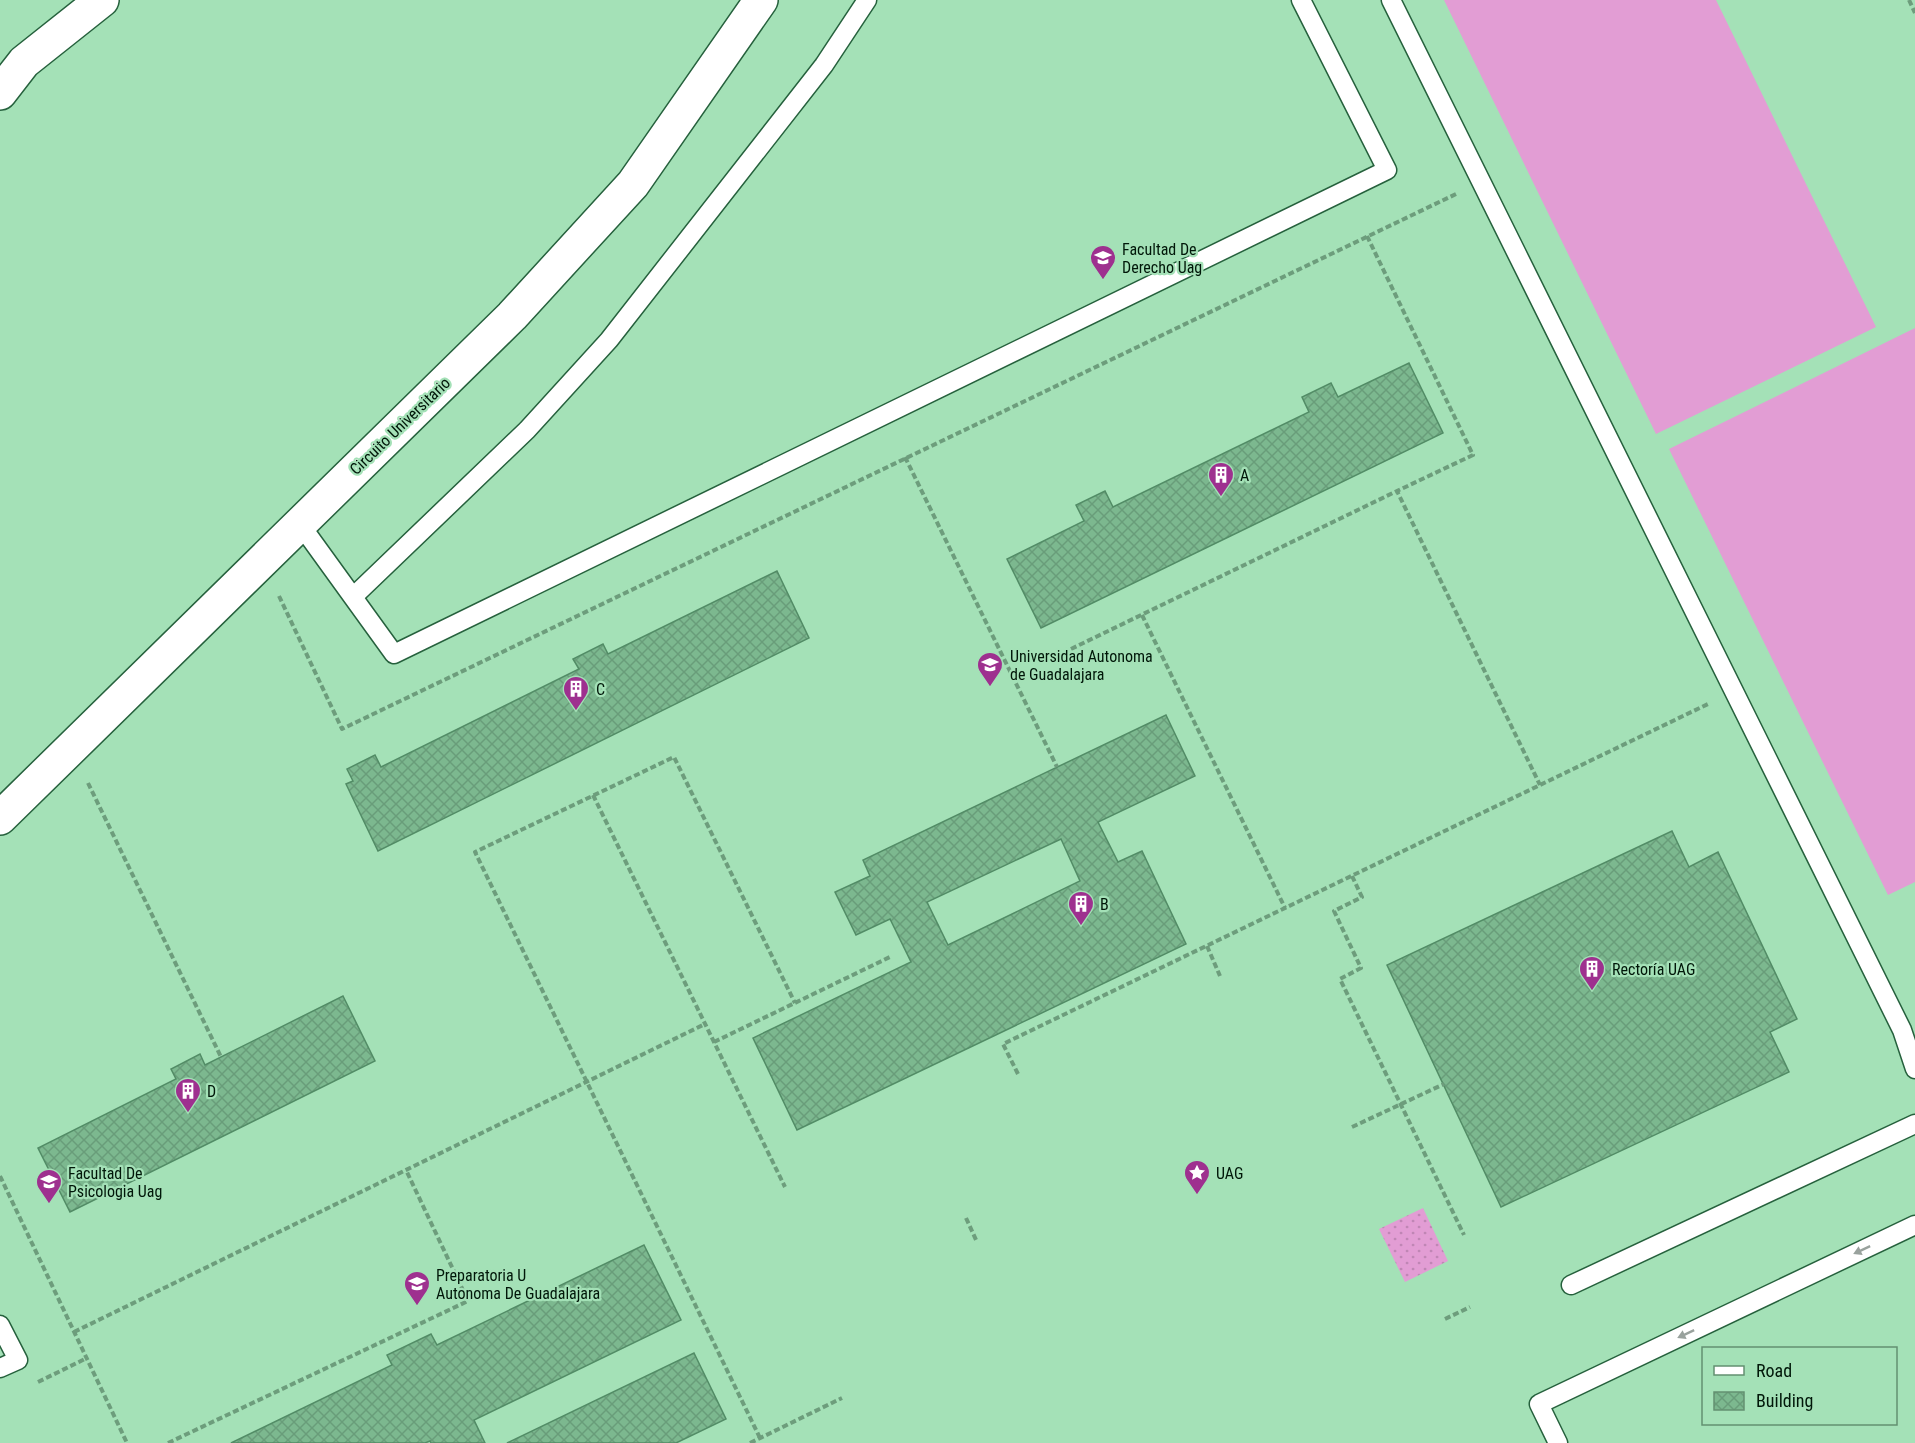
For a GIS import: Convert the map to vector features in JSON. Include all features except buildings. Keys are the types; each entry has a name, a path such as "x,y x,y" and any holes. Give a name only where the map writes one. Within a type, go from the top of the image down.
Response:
{"street":[{"path":"0,93 24,62 102,0"},
{"name":"Circuito Universitario","path":"0,818 512,316 633,184 761,0"}],"lane":[{"path":"354,596 527,430 609,340 824,65 867,0"},
{"path":"300,524 394,654 1387,170 1302,0"},
{"path":"1391,0 1902,1030 1915,1069"},
{"path":"1571,1285 1915,1124"},
{"path":"1558,1443 1539,1404 1915,1225"},
{"path":"0,1324 18,1360 0,1368"}],"path":[{"path":"1909,0 1915,12"},
{"path":"278,594 342,729 1460,192"},
{"path":"1071,649 1473,455 1367,236"},
{"path":"905,458 1057,767"},
{"path":"1397,491 1540,785"},
{"path":"1142,615 1285,908"},
{"path":"1018,1074 1003,1044 1710,703"},
{"path":"760,1438 475,852 674,756 795,1003"},
{"path":"88,783 221,1057"},
{"path":"593,795 785,1187"},
{"path":"1352,876 1362,897 1334,911 1362,968 1340,979 1464,1235"},
{"path":"1207,946 1220,976"},
{"path":"714,1042 892,956"},
{"path":"74,1332 705,1024"},
{"path":"1352,1127 1444,1084"},
{"path":"168,1443 468,1301 406,1170"},
{"path":"0,1176 127,1443"},
{"path":"966,1218 977,1242"},
{"path":"1445,1319 1470,1307"},
{"path":"29,1387 87,1358"},
{"path":"750,1443 842,1398"}],"shaded area":[{"path":"1444,0 1716,0 1876,327 1656,434"},
{"path":"1915,328 1915,882 1888,895 1669,449"},
{"path":"1423,1208 1448,1261 1405,1282 1379,1229"}],"place":[{"name":"Facultad De Derecho Uag","path":"1103,281"},
{"name":"A","path":"1221,498"},
{"name":"Universidad Autonoma de Guadalajara","path":"990,688"},
{"name":"C","path":"576,712"},
{"name":"B","path":"1081,927"},
{"name":"Rectoría UAG","path":"1592,992"},
{"name":"D","path":"188,1114"},
{"name":"UAG","path":"1197,1196"},
{"name":"Facultad De Psicologia Uag","path":"49,1205"},
{"name":"Preparatoria U Autonoma De Guadalajara","path":"417,1307"}]}
